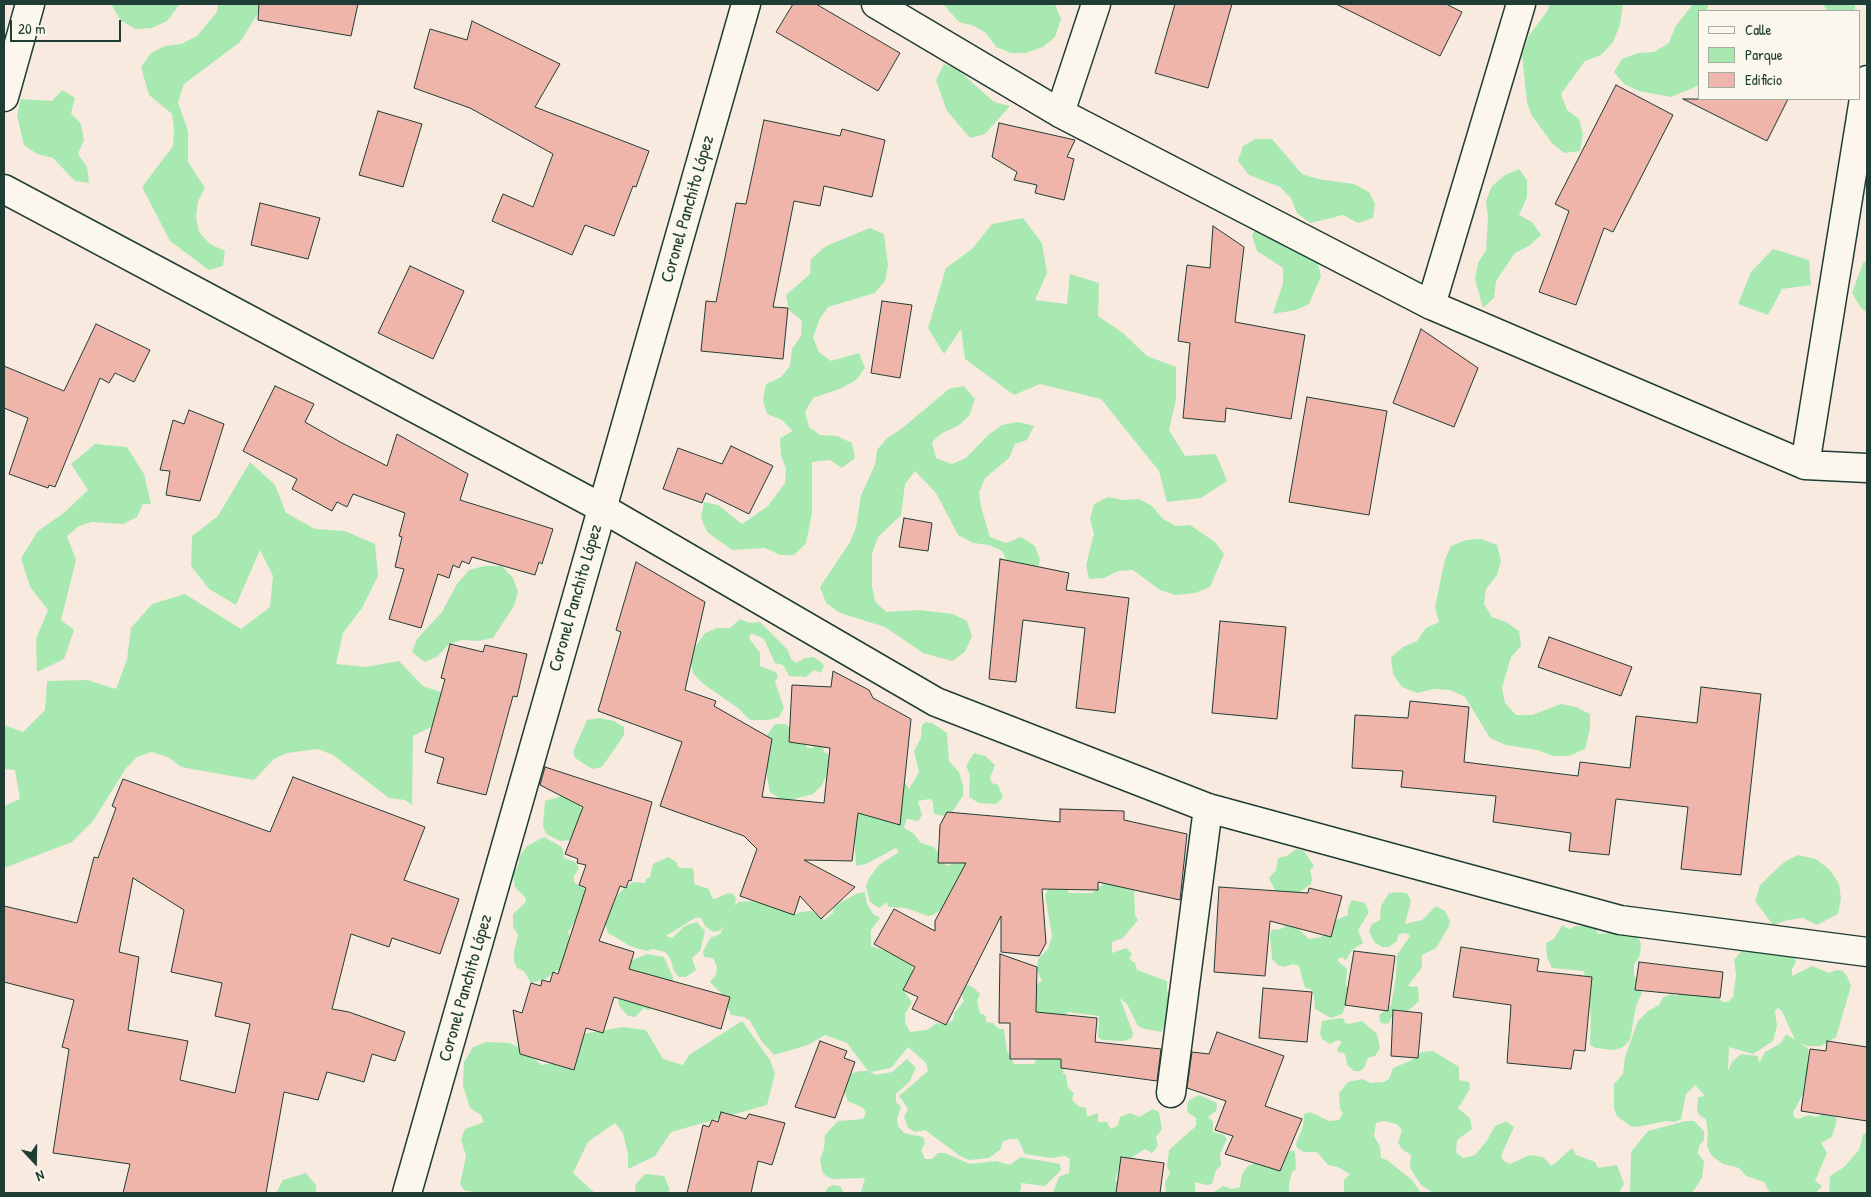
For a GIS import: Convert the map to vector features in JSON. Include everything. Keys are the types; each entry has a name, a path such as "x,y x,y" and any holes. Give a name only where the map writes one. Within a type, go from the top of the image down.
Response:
{"street":[{"path":"4,97 30,4"},
{"name":"Coronel Panchito López","path":"407,1193 746,4"},
{"path":"876,4 1060,113 1431,306 1805,465 1867,468"},
{"path":"1060,113 1096,4"},
{"path":"1431,306 1521,4"},
{"path":"1805,465 1867,80"},
{"path":"4,189 602,508 936,702 1208,808 1620,920 1867,952"},
{"path":"1171,1093 1208,808"}],"green space":[{"path":"111,4 180,4 167,21 152,28 136,29 121,21"},
{"path":"218,4 289,4 260,10 240,42 184,84 178,102 188,131 188,162 205,188 198,201 196,217 199,232 210,244 225,251 223,266 209,270 170,241 142,187 173,146 174,130 172,114 149,95 141,67 151,53 165,46 181,44 197,36 217,12"},
{"path":"943,4 1055,4 1061,19 1055,37 1043,47 1026,53 1011,53 996,47 986,33 974,26 959,22"},
{"path":"1549,4 1623,4 1620,25 1613,42 1601,55 1585,61 1561,94 1567,110 1579,119 1583,134 1580,151 1564,153 1552,143 1532,116 1527,102 1522,55 1528,37 1548,10"},
{"path":"1693,4 1708,4 1707,10 1698,10 1698,86 1671,97 1639,91 1624,84 1614,72 1622,59 1638,53 1654,52 1669,43 1675,27"},
{"path":"1823,4 1855,4 1855,10 1826,10"},
{"path":"944,64 958,70 994,102 1010,106 985,134 970,138 947,111 936,80"},
{"path":"62,90 75,98 71,113 81,124 84,140 78,154 87,167 89,183 75,181 53,158 37,154 24,145 17,115 21,99 52,101"},
{"path":"1255,139 1272,139 1302,174 1318,179 1354,184 1369,192 1375,204 1373,218 1358,223 1343,215 1310,223 1297,213 1291,198 1280,187 1249,175 1238,161 1243,146"},
{"path":"1519,169 1527,180 1527,197 1519,215 1532,222 1541,235 1529,246 1515,253 1496,281 1494,298 1483,308 1475,279 1478,263 1486,250 1488,218 1486,201 1492,186 1505,175"},
{"path":"1023,218 1042,243 1047,273 1035,300 1067,304 1070,274 1099,283 1098,316 1123,333 1147,356 1176,367 1176,399 1169,430 1185,456 1216,454 1227,481 1201,498 1167,502 1159,471 1101,399 1040,384 1014,395 965,359 961,329 944,354 928,328 946,268 972,249 992,224"},
{"path":"1261,222 1317,259 1321,276 1309,304 1296,310 1273,314 1283,283 1283,268 1257,251 1252,235"},
{"path":"870,228 884,234 888,266 885,281 875,293 828,307 819,320 813,338 819,352 831,361 859,353 865,368 856,380 842,388 813,398 805,412 809,427 820,435 837,436 852,443 855,458 842,468 830,460 812,462 812,513 806,543 794,555 780,555 765,548 732,550 707,532 701,518 704,502 718,505 742,524 768,506 785,483 786,469 781,455 780,438 793,431 782,420 767,414 763,400 766,384 781,377 790,366 792,349 801,336 802,321 789,310 786,295 810,274 811,259 826,246"},
{"path":"1773,249 1809,260 1811,285 1782,289 1768,315 1738,304 1751,272"},
{"path":"1867,261 1867,312 1861,308 1852,293 1863,263"},
{"path":"964,386 975,399 969,416 958,426 942,433 932,442 936,458 952,464 966,458 988,435 1002,425 1018,422 1034,426 1027,440 1015,444 1009,458 985,478 979,492 981,507 990,537 1006,543 1021,537 1035,546 1040,560 1036,575 1016,579 1002,551 989,545 973,543 958,535 936,493 915,471 905,484 901,515 878,537 872,554 872,586 875,601 886,612 919,610 953,614 967,621 972,636 965,652 952,661 923,653 885,627 840,613 826,603 820,587 850,542 856,527 861,495 875,465 877,450 887,438 900,430 949,389"},
{"path":"95,444 127,447 144,474 151,504 143,504 137,517 123,524 92,522 79,526 67,536 76,560 61,620 74,630 64,659 37,672 36,639 48,610 30,587 21,558 38,531 65,512 88,490 71,464"},
{"path":"250,462 275,485 286,513 315,529 345,531 375,544 378,576 362,608 343,633 336,664 366,667 399,661 423,686 452,696 439,723 413,736 412,805 405,800 389,798 333,755 318,749 287,753 274,759 254,780 181,767 168,757 151,752 137,757 126,768 93,821 72,842 4,868 4,806 20,799 15,770 4,769 4,725 23,732 45,710 47,681 87,680 116,689 127,659 131,628 152,604 185,594 241,629 270,607 273,576 260,550 236,605 209,589 191,566 192,536 218,516"},
{"path":"1108,497 1123,500 1139,499 1152,506 1163,519 1176,526 1190,525 1215,542 1224,554 1210,587 1195,593 1176,595 1160,590 1133,570 1118,571 1104,578 1089,579 1086,565 1094,534 1090,519 1094,504"},
{"path":"1481,539 1497,545 1501,561 1497,575 1486,589 1484,604 1492,617 1506,622 1519,631 1521,646 1511,657 1502,688 1505,703 1516,715 1532,715 1561,704 1576,707 1590,714 1590,729 1585,749 1569,756 1553,756 1537,750 1506,745 1490,738 1465,697 1450,690 1434,689 1417,693 1402,687 1393,674 1391,657 1403,647 1417,641 1426,628 1439,622 1435,607 1445,559 1451,546 1466,540"},
{"path":"484,566 502,566 513,578 518,592 514,606 493,638 479,641 462,640 448,645 438,656 425,662 412,652 417,639 442,612 457,584 469,570"},
{"path":"740,619 749,623 760,622 788,650 791,659 796,663 805,658 814,657 824,665 821,673 814,670 806,677 789,676 783,665 775,663 764,639 751,633 749,638 760,653 760,666 776,672 778,677 775,682 784,708 779,717 768,720 750,720 738,708 702,683 693,673 691,664 695,647 705,633 717,628 730,628"},
{"path":"599,718 614,721 624,727 624,735 602,767 592,769 575,758 573,752 587,720"},
{"path":"926,722 932,723 947,733 949,761 959,772 963,786 963,796 950,815 944,816 934,814 933,802 930,799 918,801 922,815 918,821 907,819 904,828 913,833 921,843 934,847 947,866 959,861 972,864 948,913 940,910 928,916 906,908 888,907 887,902 879,908 870,902 866,887 869,878 879,865 899,852 896,848 866,864 856,866 853,816 893,782 906,784 909,789 919,772 914,751 921,738 922,725"},
{"path":"775,724 785,724 789,727 805,742 807,748 813,748 814,740 822,742 824,752 830,755 831,765 822,785 813,794 790,800 782,800 770,792 766,771 765,738"},
{"path":"974,753 985,756 995,765 990,778 992,783 998,785 1003,797 996,804 979,803 969,797 970,775 966,766"},
{"path":"562,796 575,798 575,804 579,805 582,810 583,819 571,840 560,841 546,834 543,826 545,801"},
{"path":"544,837 562,847 564,858 575,862 579,868 574,876 574,882 586,890 576,920 568,932 571,940 562,970 556,970 546,979 531,983 524,971 517,968 514,961 518,935 513,926 513,914 526,902 525,897 515,887 513,875 519,863 519,857 527,846"},
{"path":"1296,849 1304,851 1314,866 1310,870 1311,884 1297,894 1274,899 1275,890 1269,878 1276,870 1278,858 1287,856"},
{"path":"1798,855 1816,859 1830,870 1839,884 1841,899 1838,914 1817,925 1803,918 1773,925 1755,901 1760,885 1783,863"},
{"path":"668,857 676,862 679,868 692,868 694,871 694,884 709,889 712,898 715,899 728,893 733,894 736,898 735,906 738,902 753,901 796,914 811,911 824,920 833,913 834,906 858,893 865,892 867,904 873,914 880,918 871,930 871,946 888,952 912,965 914,977 903,990 912,1002 905,1014 905,1022 910,1032 927,1030 937,1023 946,1025 953,1020 955,1012 964,1001 961,991 963,983 974,988 980,994 977,1002 980,1013 986,1016 986,1022 993,1023 999,1029 1004,1029 1007,1051 1014,1064 1034,1064 1038,1056 1062,1054 1063,1073 1066,1075 1068,1088 1074,1093 1072,1100 1078,1106 1086,1108 1087,1117 1098,1113 1098,1122 1107,1122 1111,1129 1118,1125 1120,1117 1130,1113 1139,1117 1153,1109 1159,1112 1162,1129 1156,1137 1158,1146 1152,1153 1145,1149 1120,1165 1115,1180 1120,1187 1119,1193 1049,1193 1053,1192 1059,1177 1069,1173 1070,1159 1065,1156 1050,1158 1025,1154 1018,1139 1010,1139 1002,1142 1001,1149 989,1158 969,1160 960,1156 925,1130 915,1132 908,1128 904,1117 908,1109 899,1096 928,1071 926,1063 908,1047 891,1068 870,1072 876,1075 892,1072 907,1059 916,1068 910,1081 896,1094 896,1102 901,1107 897,1119 898,1126 904,1133 923,1137 925,1143 921,1150 925,1159 932,1159 938,1153 945,1153 970,1164 996,1161 1010,1165 1020,1157 1060,1164 1061,1170 1045,1186 1021,1183 1021,1190 1018,1193 858,1193 861,1192 865,1178 832,1179 823,1174 820,1160 824,1149 825,1135 838,1121 863,1119 866,1113 863,1108 848,1101 841,1085 845,1076 859,1071 868,1071 847,1043 825,1035 808,1045 774,1055 762,1042 750,1021 744,1017 731,1015 722,994 710,982 716,975 717,967 713,958 704,957 703,952 710,938 720,934 724,926 719,931 713,932 705,926 701,918 695,918 666,936 672,938 685,926 697,922 705,931 700,951 692,958 696,970 686,977 679,977 665,952 653,949 646,951 630,946 608,933 605,923 617,895 632,882 645,883 646,879 650,877 653,864"},
{"path":"1105,883 1134,889 1135,915 1138,920 1123,938 1112,942 1112,953 1126,948 1132,954 1129,959 1135,963 1137,970 1167,981 1167,991 1172,996 1168,1020 1161,1032 1138,1026 1127,1004 1120,998 1133,1033 1132,1038 1123,1041 1102,1040 1098,1037 1099,1016 1068,1012 1048,1034 1027,999 1032,987 1042,981 1037,970 1038,959 1048,949 1052,936 1045,895 1049,888 1066,886 1069,893 1092,893"},
{"path":"1402,892 1408,894 1411,901 1405,924 1422,920 1436,906 1445,911 1450,921 1436,948 1422,955 1422,967 1408,986 1418,987 1419,1001 1409,1010 1392,1016 1389,1023 1384,1024 1380,1022 1379,1015 1391,1006 1396,977 1397,955 1410,936 1406,933 1399,934 1397,941 1389,947 1382,947 1374,942 1369,931 1372,924 1380,920 1381,906 1389,893"},
{"path":"1352,900 1365,903 1369,912 1358,930 1363,943 1352,950 1346,960 1341,957 1337,960 1347,969 1346,986 1353,990 1342,1014 1331,1018 1315,1009 1314,996 1311,989 1305,988 1299,966 1293,964 1284,967 1278,965 1272,959 1270,935 1272,929 1278,930 1289,925 1297,928 1309,939 1321,937 1328,934 1336,920 1348,915 1348,908"},
{"path":"1562,925 1569,929 1576,926 1595,927 1598,934 1620,932 1637,934 1641,944 1640,955 1634,965 1634,975 1642,993 1636,1006 1630,1040 1623,1047 1614,1050 1596,1048 1590,1045 1591,1015 1584,971 1552,968 1547,957 1546,943 1554,939"},
{"path":"1747,944 1795,957 1796,962 1792,969 1792,976 1812,966 1829,973 1836,970 1843,971 1851,986 1836,1037 1821,1046 1807,1046 1798,1042 1808,1048 1810,1065 1806,1078 1808,1084 1793,1113 1794,1117 1798,1119 1809,1115 1816,1117 1829,1112 1837,1119 1832,1137 1821,1143 1827,1153 1815,1181 1822,1186 1816,1193 1770,1193 1764,1182 1746,1176 1739,1168 1723,1164 1712,1156 1707,1146 1706,1119 1699,1115 1697,1110 1698,1097 1705,1096 1695,1085 1686,1094 1681,1119 1675,1122 1666,1121 1637,1127 1630,1126 1617,1116 1614,1109 1614,1084 1623,1074 1625,1057 1638,1021 1648,1011 1659,1005 1663,997 1672,994 1677,996 1684,984 1713,994 1723,1002 1728,1002 1733,997 1736,974 1734,960","holes":["1778,1008 1782,1011 1795,1040 1786,1034 1781,1043 1765,1052 1759,1063 1758,1056 1741,1054 1732,1062 1728,1071 1729,1047 1753,1054 1773,1041 1777,1026 1775,1011"]},
{"path":"647,954 664,957 673,978 672,987 660,1007 648,1010 644,1008 635,1017 628,1016 620,1007 618,1001 622,964"},
{"path":"1344,1019 1345,1023 1349,1024 1362,1021 1377,1034 1380,1048 1375,1056 1368,1058 1364,1068 1360,1071 1354,1071 1347,1065 1344,1053 1338,1052 1337,1049 1342,1042 1338,1040 1330,1044 1323,1040 1320,1034 1322,1021"},
{"path":"742,1021 770,1060 775,1074 767,1105 671,1132 655,1156 628,1169 628,1154 623,1133 615,1123 588,1142 573,1173 595,1193 478,1193 464,1190 460,1184 466,1156 461,1139 465,1129 484,1122 481,1115 470,1108 463,1086 464,1062 473,1047 486,1042 510,1043 529,1053 541,1065 573,1060 582,1034 623,1027 646,1030 663,1059 683,1065 689,1055"},
{"path":"1433,1051 1459,1067 1459,1080 1469,1082 1470,1089 1458,1108 1470,1118 1472,1129 1457,1140 1456,1152 1463,1158 1475,1155 1486,1142 1495,1126 1506,1121 1514,1127 1501,1156 1504,1161 1510,1164 1530,1155 1543,1157 1552,1166 1572,1148 1576,1155 1595,1162 1598,1168 1617,1165 1624,1184 1619,1193 1433,1193 1421,1185 1410,1168 1411,1155 1403,1150 1398,1143 1402,1130 1397,1124 1384,1121 1376,1123 1374,1136 1380,1147 1381,1158 1387,1160 1412,1180 1421,1193 1344,1193 1344,1180 1350,1174 1338,1167 1328,1165 1317,1152 1304,1152 1297,1148 1296,1144 1303,1126 1304,1114 1310,1112 1329,1121 1339,1120 1343,1113 1340,1109 1339,1093 1348,1082 1362,1079 1371,1083 1384,1082 1389,1079 1393,1068 1410,1061 1422,1052"},
{"path":"1199,1095 1217,1103 1216,1111 1208,1117 1213,1121 1213,1132 1224,1135 1227,1139 1220,1154 1221,1166 1216,1170 1212,1184 1207,1185 1195,1182 1195,1193 1166,1193 1165,1182 1170,1173 1167,1167 1169,1150 1196,1126 1196,1118 1187,1112 1188,1101"},
{"path":"1686,1121 1694,1121 1704,1131 1704,1140 1699,1146 1698,1154 1704,1161 1702,1178 1692,1193 1630,1193 1631,1152 1648,1131"},
{"path":"1867,1132 1867,1193 1829,1193 1830,1176 1844,1167 1859,1150 1863,1135"},
{"path":"1295,1151 1296,1169 1292,1172 1289,1184 1289,1192 1292,1193 1213,1193 1223,1186 1232,1189 1240,1187 1242,1174 1248,1166"},
{"path":"306,1173 316,1185 316,1193 276,1193 283,1180"},
{"path":"645,1174 664,1176 670,1190 667,1193 636,1193 635,1185"},
{"path":"833,1185 840,1186 844,1193 825,1193 828,1187"}],"building":[{"path":"259,4 358,4 351,36 258,20"},
{"path":"793,4 816,4 900,53 878,91 776,32"},
{"path":"1175,4 1232,4 1208,88 1155,73"},
{"path":"1336,4 1446,4 1462,12 1440,56"},
{"path":"472,21 560,64 535,107 649,151 636,187 633,186 614,236 585,225 572,255 492,221 503,194 533,207 553,154 470,108 414,88 430,29 467,40"},
{"path":"1616,85 1673,115 1613,232 1604,228 1576,305 1539,292 1569,211 1555,204"},
{"path":"1683,99 1788,100 1767,141"},
{"path":"378,111 422,124 403,187 359,175"},
{"path":"764,120 840,136 842,129 885,140 872,197 824,186 820,206 794,201 773,307 788,308 783,359 701,351 706,301 716,302 736,203 746,204"},
{"path":"999,123 1075,140 1067,157 1074,159 1064,200 1035,193 1037,185 1014,180 1017,172 992,157"},
{"path":"260,203 320,218 308,259 251,245"},
{"path":"1213,226 1244,247 1235,322 1305,335 1291,419 1226,408 1225,422 1183,418 1190,343 1178,341 1187,265 1210,268"},
{"path":"410,266 464,291 433,359 378,333"},
{"path":"882,301 912,305 900,378 871,373"},
{"path":"96,324 150,350 134,382 115,373 109,383 100,378 55,487 49,485 48,488 9,474 28,418 4,408 4,366 64,391"},
{"path":"1421,329 1478,368 1454,427 1393,403"},
{"path":"275,386 314,404 305,422 342,443 387,466 397,434 468,474 460,500 553,529 542,564 539,562 535,575 472,557 469,564 462,561 459,568 453,565 449,578 438,574 421,628 389,619 404,569 395,567 402,537 399,536 405,513 353,494 347,507 337,502 332,511 292,489 297,479 243,451"},
{"path":"1307,397 1387,411 1369,515 1289,502"},
{"path":"189,410 224,424 200,501 166,495 170,471 160,470 173,420 184,424"},
{"path":"731,446 773,466 749,514 706,493 702,503 663,489 678,448 722,464"},
{"path":"904,518 932,523 928,551 899,547"},
{"path":"1000,559 1069,573 1066,590 1129,598 1115,713 1076,708 1085,628 1023,620 1016,682 989,679"},
{"path":"636,562 705,602 685,690 716,701 714,706 772,739 762,797 824,803 830,748 789,742 792,685 831,687 833,671 869,690 873,698 911,719 900,825 858,813 852,861 804,860 855,887 821,919 800,896 794,915 740,896 757,849 744,836 660,806 682,742 598,711 621,632 616,630"},
{"path":"1220,621 1286,627 1277,719 1212,713"},
{"path":"1549,637 1632,667 1621,696 1538,667"},
{"path":"450,644 483,652 485,645 527,654 517,697 513,696 486,795 437,783 444,758 425,752 445,679 441,678"},
{"path":"1701,687 1761,694 1741,875 1681,869 1688,807 1616,799 1609,855 1569,851 1571,833 1493,822 1496,796 1401,787 1403,771 1352,768 1355,715 1408,718 1410,701 1469,707 1464,762 1578,776 1580,762 1630,768 1636,716 1697,723"},
{"path":"545,767 652,802 631,881 629,880 626,888 620,886 599,941 634,952 629,969 730,997 721,1029 614,997 603,1033 586,1028 574,1070 520,1054 513,1010 522,1013 531,983 541,986 542,980 550,982 553,972 558,974 586,888 579,885 586,865 577,863 578,859 565,854 583,807 540,785"},
{"path":"293,777 425,827 404,880 459,899 440,954 392,938 389,947 351,934 332,1009 349,1012 405,1032 395,1061 372,1054 364,1082 327,1072 318,1100 284,1092 266,1193 123,1193 130,1164 53,1153 69,1049 62,1047 74,1000 4,982 4,906 77,923 94,857 98,858 116,808 112,806 123,779 270,832","holes":["133,878 184,910 171,972 222,983 215,1016 250,1024 235,1093 180,1080 188,1041 128,1030 139,957 119,952"]},
{"path":"1060,809 1124,811 1124,820 1187,834 1180,900 1098,882 1098,890 1042,889 1046,943 1039,956 1001,952 1001,916 946,1025 912,1009 918,997 903,990 915,967 874,944 894,909 935,931 935,921 966,863 938,863 940,825 947,812 1060,822"},
{"path":"1219,887 1308,893 1309,888 1342,896 1331,937 1270,921 1265,976 1214,972"},
{"path":"1461,947 1539,959 1537,971 1592,977 1585,1051 1574,1050 1571,1069 1507,1063 1511,1005 1453,997"},
{"path":"1354,951 1395,956 1388,1011 1345,1005"},
{"path":"1000,954 1037,967 1036,1012 1097,1018 1095,1042 1161,1049 1157,1081 1061,1068 1061,1059 1010,1059 1010,1023 999,1023"},
{"path":"1639,962 1723,972 1720,998 1635,990"},
{"path":"1263,988 1312,992 1307,1042 1259,1038"},
{"path":"1393,1010 1422,1013 1418,1058 1391,1056"},
{"path":"1217,1032 1284,1056 1265,1106 1302,1119 1280,1171 1225,1154 1233,1136 1215,1130 1226,1101 1187,1088 1192,1052 1209,1054"},
{"path":"820,1041 847,1051 844,1058 855,1062 835,1118 795,1107"},
{"path":"1827,1041 1867,1047 1867,1121 1801,1111 1810,1049 1826,1051"},
{"path":"721,1112 746,1119 749,1114 785,1123 772,1165 758,1161 751,1193 687,1193 703,1125 709,1127 712,1120 718,1122"},
{"path":"1121,1157 1164,1163 1160,1193 1116,1193"}]}
